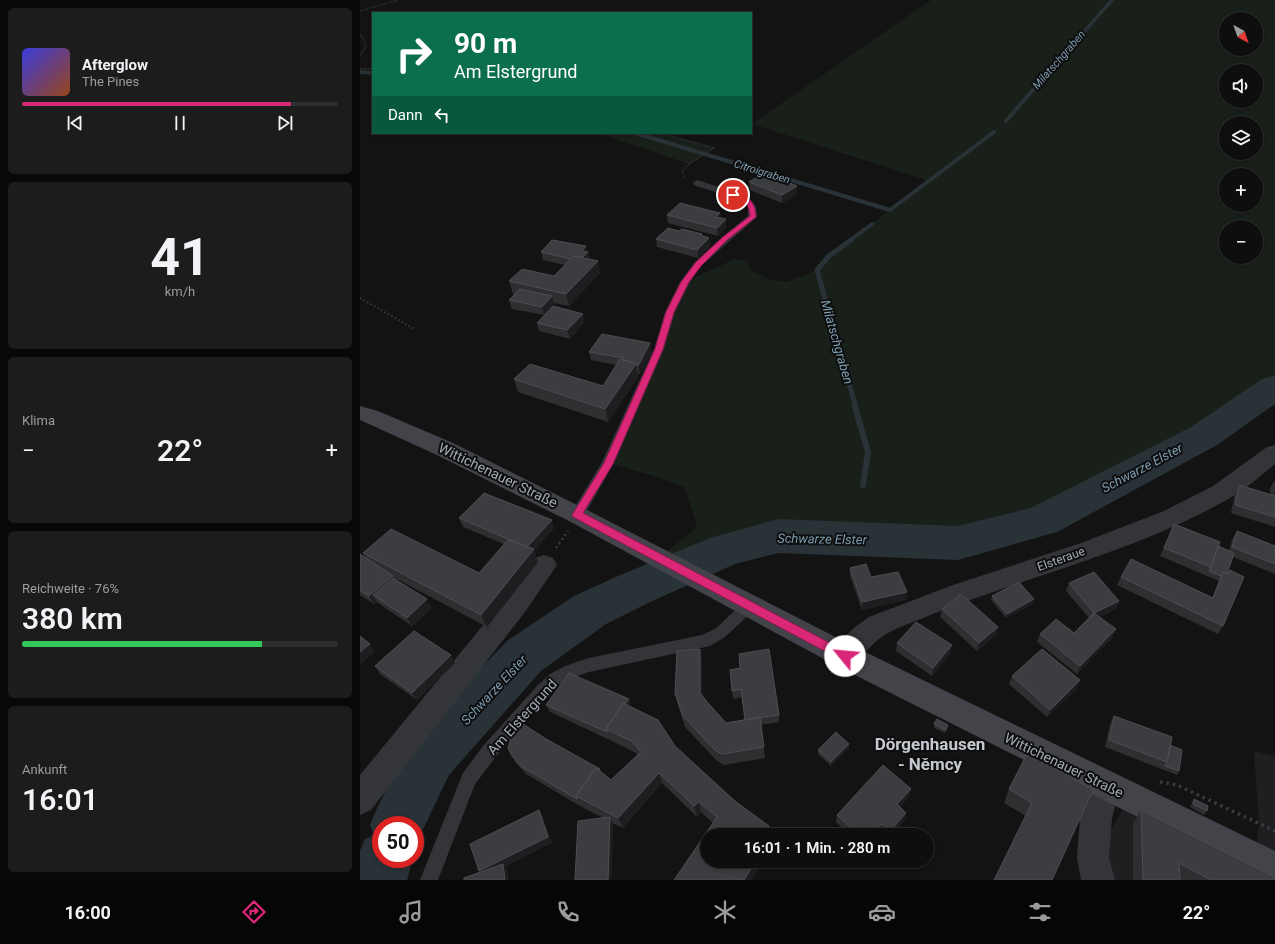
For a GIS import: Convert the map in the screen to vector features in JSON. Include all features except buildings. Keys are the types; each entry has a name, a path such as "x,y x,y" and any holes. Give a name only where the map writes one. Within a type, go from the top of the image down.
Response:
{"main road":[{"name":"Wittichenauer Straße","path":"360,413 445,448 577,515 845,656 1275,868"}],"street":[{"name":"Elsteraue","path":"845,656 868,632 878,624 951,596 1048,565 1151,526 1214,496 1275,453"},
{"path":"360,799 516,604 544,565"},
{"path":"1098,880 1093,858 1096,818 1106,785"}],"lane":[{"path":"577,515 608,464 659,349 670,312 685,282 704,259 725,238 753,217 752,207 746,199 697,183"},
{"name":"Am Elstergrund","path":"429,880 469,779 489,752 542,691 555,679 570,671 589,665 705,642 720,633 749,606"}],"path":[{"path":"360,11 398,0"},
{"path":"360,35 362,36 366,46 360,55"},
{"path":"360,69 372,69"},
{"path":"665,134 714,148 702,157"},
{"path":"360,298 414,329"},
{"path":"544,565 569,530 577,515"}],"shaded area":[{"path":"931,0 1275,0 1275,387 1204,436 1042,521 958,543 778,536 725,550 683,571 659,558 697,527 685,487 654,476 608,463 685,282 735,259 747,261 751,270 770,280 787,282 817,270 829,256 929,181 752,124"},
{"path":"600,134 665,134 714,148 689,164"},
{"path":"1254,751 1275,756 1275,880 1098,880 1093,858 1123,810 1252,877 1259,826"}],"waterway":[{"name":"Milatschgraben","path":"1018,107 1112,0"},
{"name":"Citroigraben","path":"360,72 372,73"},
{"name":"Milatschgraben","path":"1006,121 1019,106"},
{"name":"Citroigraben","path":"638,134 890,210 994,132"},
{"name":"Milatschgraben","path":"849,241 872,224"},
{"name":"Milatschgraben","path":"851,240 829,256 817,270 856,408"},
{"name":"Schwarze Elster","path":"402,816 431,757 524,656 590,610 634,589 725,550 778,536 958,543 1042,521 1204,436 1275,387"},
{"name":"Milatschgraben","path":"855,407 868,452 863,485"},
{"name":"Schwarze Elster","path":"378,880 382,868"}],"district":[{"name":"Dörgenhausen - Němcy","path":"930,754"}],"route":[{"path":"733,195 746,199 752,207 753,217 725,238 698,264 685,282 670,312 659,349 608,464 577,515 845,656"}]}
